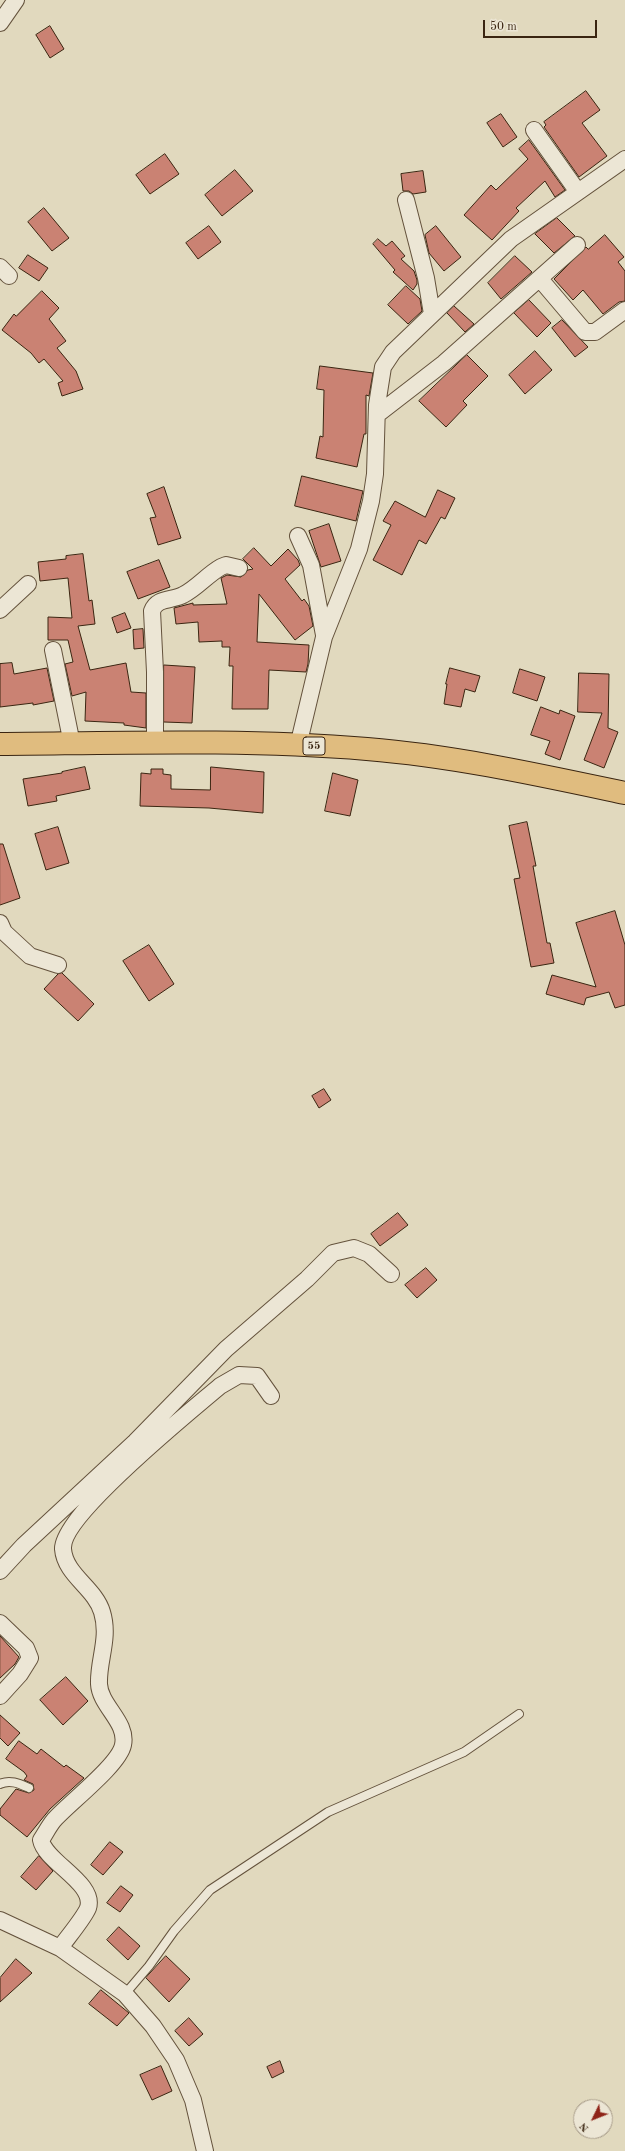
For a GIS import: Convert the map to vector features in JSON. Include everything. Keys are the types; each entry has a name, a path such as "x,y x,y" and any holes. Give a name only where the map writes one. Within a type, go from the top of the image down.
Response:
{"highway":[{"name":"55","path":"0,744 154,743 367,749 498,767 625,793"}],"street":[{"path":"0,23 16,0"},
{"path":"534,130 578,192"},
{"path":"298,746 324,637 359,548 369,508 375,474 378,414 383,367 393,352 511,239 625,159"},
{"path":"406,200 426,278 432,314"},
{"path":"378,414 444,363 577,245"},
{"path":"540,278 585,332 595,332 625,310"},
{"path":"298,536 311,565 324,637"},
{"path":"154,743 155,672 152,611 154,605 159,601 182,595 221,567 226,565 239,568"},
{"path":"0,610 28,584"},
{"path":"53,650 72,744"},
{"path":"0,923 4,932 30,956 58,965"},
{"path":"0,1570 24,1545 135,1442 226,1349 307,1279 333,1253 354,1248 370,1254 391,1274"},
{"path":"60,1948 88,1907 87,1893 76,1880 42,1848 41,1840 54,1820 104,1772 123,1746 124,1740 119,1722 104,1702 99,1684 106,1638 102,1612 88,1588 69,1568 64,1558 63,1547 65,1537 82,1512 114,1479 220,1386 239,1375 256,1376 271,1396"},
{"path":"0,1623 26,1648 30,1658 20,1674 0,1696"},
{"path":"0,1920 60,1948 125,1994 153,2026 176,2060 192,2100 205,2151"}],"lane":[{"path":"125,1994 149,1966 174,1931 210,1890 328,1812 464,1752 519,1714"},
{"path":"0,1784 4,1782 16,1782 29,1788"}],"building":[{"path":"50,26 64,49 50,58 36,35"},
{"path":"586,91 600,110 582,123 607,156 579,177 544,127 546,125 544,122"},
{"path":"501,114 517,137 503,147 487,123"},
{"path":"529,140 565,190 555,197 545,181 516,208 519,211 492,240 464,215 491,185 496,190 528,159 519,149"},
{"path":"165,154 179,174 150,194 136,175"},
{"path":"235,170 253,191 222,216 205,195"},
{"path":"423,171 426,192 413,194 409,191 403,191 401,174"},
{"path":"44,208 69,238 52,251 28,222"},
{"path":"557,218 575,236 554,253 535,234"},
{"path":"209,226 221,242 198,259 186,243"},
{"path":"436,226 461,257 444,271 429,253 425,235"},
{"path":"605,235 624,257 618,262 625,271 625,301 619,302 603,314 583,290 573,300 554,279 586,247 588,249"},
{"path":"378,239 386,246 392,241 405,256 401,259 414,271 417,280 417,284 413,290 393,272 395,270 373,244"},
{"path":"28,255 48,268 39,281 19,268"},
{"path":"515,256 532,272 501,299 488,283"},
{"path":"406,286 420,299 422,311 408,324 388,305"},
{"path":"42,291 59,308 49,319 66,341 57,348 76,371 83,389 62,396 58,383 63,381 44,359 39,363 31,353 2,330 14,314 16,316"},
{"path":"529,300 551,323 537,337 514,313"},
{"path":"454,306 474,324 465,332 447,313"},
{"path":"562,320 588,347 575,357 552,328"},
{"path":"535,351 552,370 525,394 509,375"},
{"path":"467,355 488,376 463,401 467,405 446,427 419,401"},
{"path":"320,366 373,373 369,396 366,395 366,434 364,434 357,467 316,458 320,436 323,437 324,390 317,389"},
{"path":"302,476 363,491 356,521 295,506"},
{"path":"164,487 181,538 158,545 150,518 156,517 147,494"},
{"path":"438,490 455,498 445,519 441,517 426,544 419,540 402,575 373,560 391,525 383,521 395,501 425,517"},
{"path":"329,524 341,561 321,567 309,531"},
{"path":"254,548 271,566 288,549 298,560 300,565 285,579 302,601 304,599 309,606 313,626 295,640 259,594 257,642 309,645 308,664 306,672 269,670 268,709 232,709 233,666 229,666 230,647 222,647 222,641 199,642 198,622 176,624 174,608 193,603 193,605 227,604 221,578 227,575 241,577 248,570 253,569 243,559"},
{"path":"83,554 89,601 92,600 95,624 78,626 90,670 126,663 131,692 146,693 146,728 124,725 124,723 85,721 86,692 72,696 65,664 73,662 68,640 48,640 48,617 72,618 68,578 40,581 38,562 66,559 66,556"},
{"path":"159,560 170,587 138,599 127,572"},
{"path":"125,613 131,628 117,633 112,618"},
{"path":"143,629 144,648 134,649 133,630"},
{"path":"12,663 14,674 47,668 54,701 33,705 33,703 0,707 0,664"},
{"path":"164,665 195,667 192,723 164,722"},
{"path":"450,668 480,676 475,692 465,689 461,707 444,704 446,684"},
{"path":"520,669 545,677 537,701 513,693"},
{"path":"579,673 609,674 608,728 618,732 604,768 584,760 602,713 578,712"},
{"path":"541,707 559,714 560,710 575,716 560,760 545,754 550,741 531,735"},
{"path":"85,767 90,789 56,796 57,801 28,806 23,779 62,773"},
{"path":"211,767 264,772 263,813 209,808 140,806 141,773 151,774 151,769 163,769 163,774 171,775 171,789 210,790"},
{"path":"333,773 358,780 350,816 325,811"},
{"path":"527,822 536,866 533,866 547,943 550,943 554,963 531,967 514,879 520,878 509,826"},
{"path":"58,827 69,863 46,870 35,834"},
{"path":"0,844 3,844 20,898 0,905"},
{"path":"615,911 625,945 625,1005 615,1008 609,992 586,998 584,1005 546,994 552,975 596,987 576,923"},
{"path":"149,945 174,984 149,1001 123,961"},
{"path":"62,973 94,1004 78,1021 44,989 58,974"},
{"path":"324,1089 331,1100 319,1108 312,1096"},
{"path":"398,1213 408,1225 380,1246 371,1234"},
{"path":"426,1268 437,1280 417,1298 405,1285"},
{"path":"0,1636 19,1657 15,1664 0,1678"},
{"path":"66,1677 88,1701 63,1725 40,1700"},
{"path":"0,1715 20,1733 8,1746 0,1738"},
{"path":"19,1741 37,1754 41,1749 64,1767 66,1765 84,1778 50,1809 27,1837 0,1815 0,1809 16,1789 29,1793 34,1790 33,1784 24,1780 27,1776 24,1772 6,1759"},
{"path":"110,1842 123,1852 103,1875 91,1865"},
{"path":"39,1856 53,1871 36,1890 21,1877"},
{"path":"121,1886 133,1895 120,1912 107,1903"},
{"path":"119,1927 140,1946 128,1960 107,1940"},
{"path":"166,1956 190,1979 169,2002 146,1978"},
{"path":"16,1959 32,1973 0,2002 0,1978"},
{"path":"101,1990 129,2013 117,2026 89,2004"},
{"path":"189,2018 203,2034 189,2046 175,2031"},
{"path":"280,2061 284,2072 272,2078 267,2067"},
{"path":"161,2066 172,2091 152,2100 140,2075"}]}
